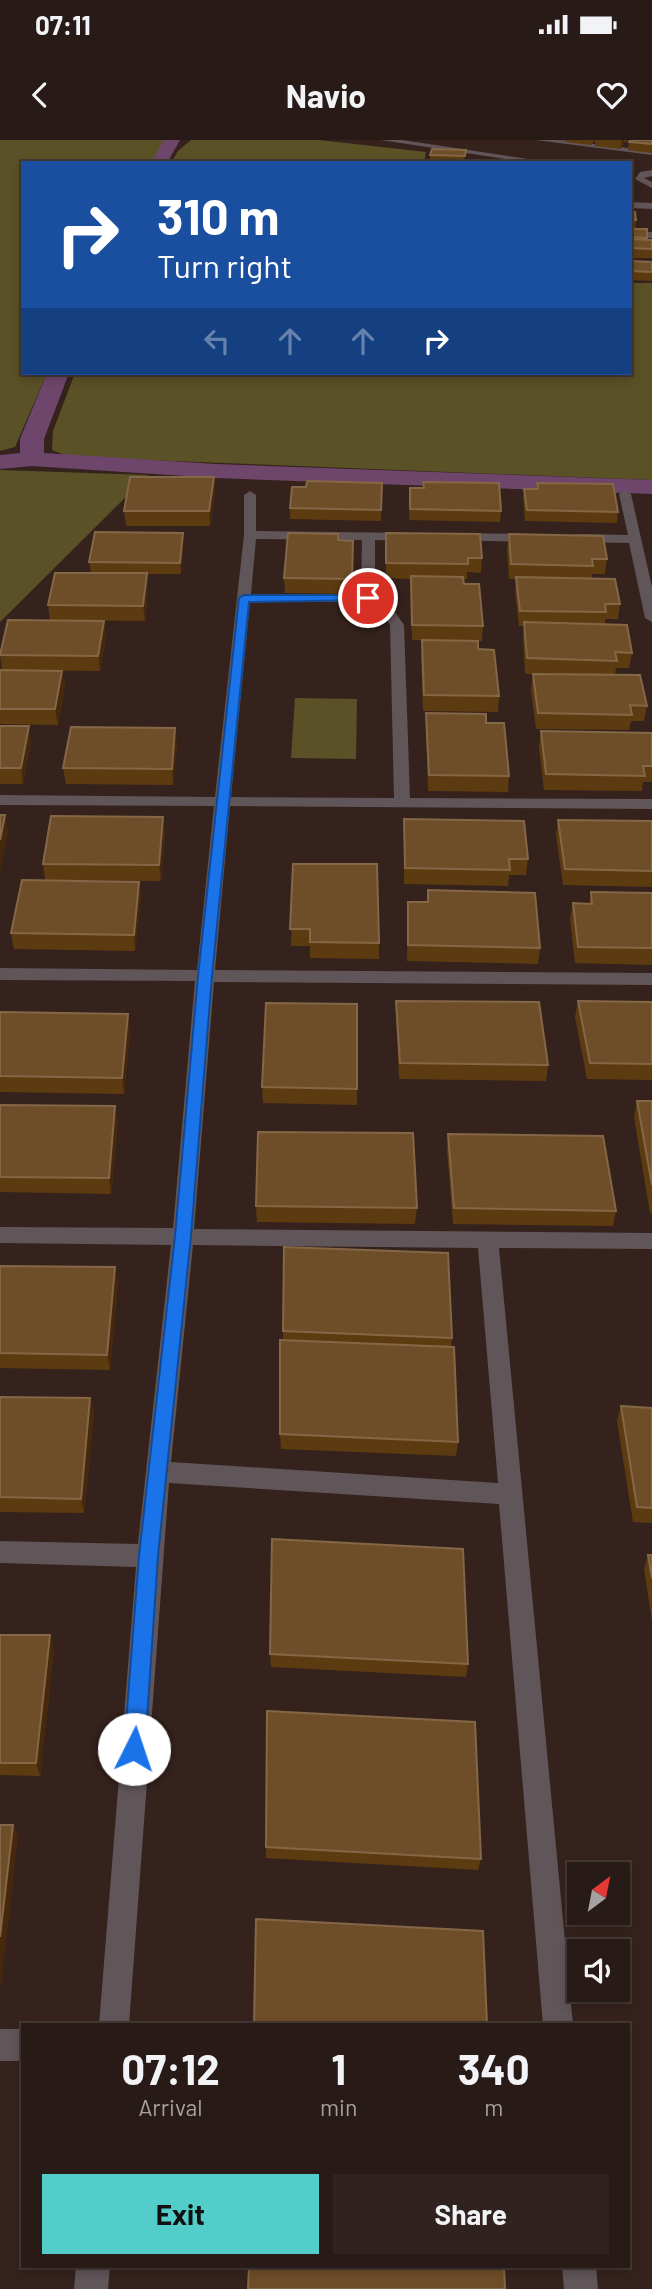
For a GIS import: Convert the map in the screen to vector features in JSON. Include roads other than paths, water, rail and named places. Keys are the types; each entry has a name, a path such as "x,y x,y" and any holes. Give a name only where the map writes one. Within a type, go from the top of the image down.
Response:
{"street":[{"path":"384,140 536,161"},
{"path":"540,140 652,153"},
{"path":"632,174 641,176 652,173"},
{"path":"641,176 641,181 652,185"},
{"path":"632,205 652,205"},
{"path":"632,234 652,235"},
{"path":"625,494 652,618"},
{"path":"114,2023 149,1556 183,1236 205,976 250,535 250,495"},
{"path":"250,535 633,539"},
{"path":"368,598 369,536"},
{"path":"244,598 368,598 382,604 391,612 397,625 402,804"},
{"path":"0,800 652,804"},
{"path":"0,974 652,979"},
{"path":"0,1235 652,1241"},
{"path":"488,1239 558,2023"},
{"path":"158,1472 511,1494"},
{"path":"0,1552 149,1556"},
{"path":"0,2045 21,2045"},
{"path":"91,2289 93,2268"},
{"path":"579,2268 581,2289"}],"waterway":[{"path":"160,161 172,140"},
{"path":"32,459 32,439 57,375"},
{"path":"0,462 32,459"},
{"path":"32,459 216,471 652,487"}]}
